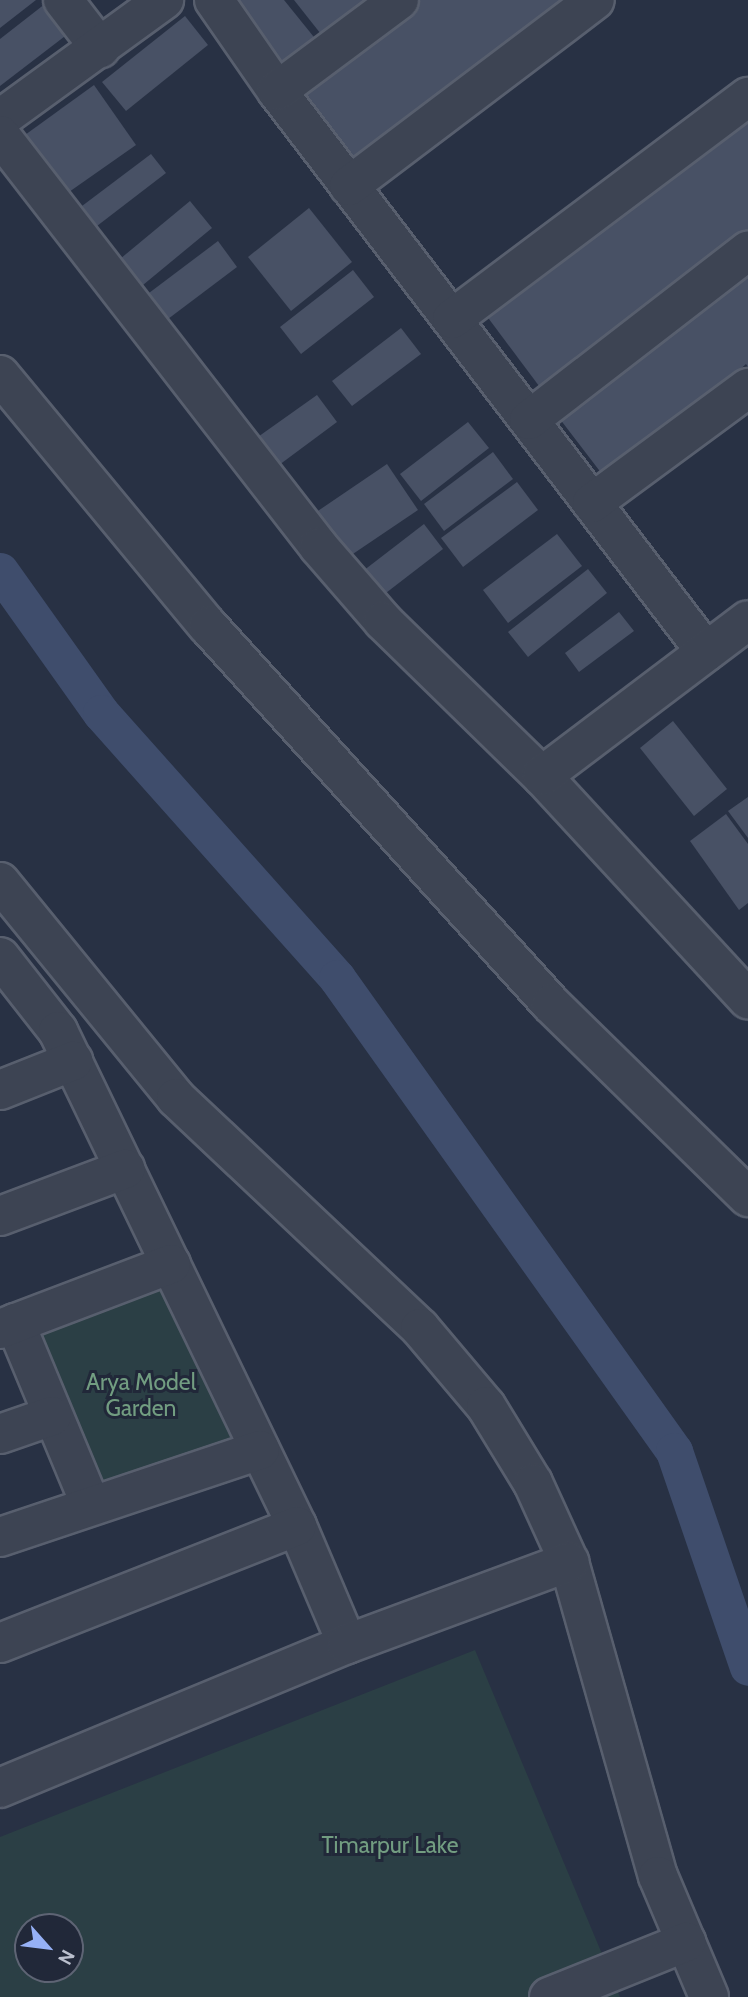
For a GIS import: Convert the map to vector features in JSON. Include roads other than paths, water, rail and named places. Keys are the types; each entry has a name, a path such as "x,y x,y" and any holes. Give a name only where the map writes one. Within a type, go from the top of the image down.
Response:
{"street":[{"path":"63,0 100,48"},
{"path":"0,119 164,0"},
{"path":"214,0 277,91 706,652"},
{"path":"277,91 399,0"},
{"path":"349,186 595,0"},
{"path":"452,318 748,97"},
{"path":"0,135 319,547 383,621 735,960 748,999"},
{"path":"528,420 748,251"},
{"path":"0,375 208,626 551,1004 748,1197"},
{"path":"592,503 748,388"},
{"path":"542,776 748,620"},
{"path":"0,882 176,1098 420,1328 486,1406 533,1483 569,1562 658,1876 709,1997"},
{"path":"0,957 43,1008 73,1061 296,1526 347,1644"},
{"path":"0,1090 73,1061"},
{"path":"0,1216 125,1169"},
{"path":"91,1506 52,1416 8,1326 171,1264"},
{"path":"0,1434 52,1416"},
{"path":"0,1537 260,1450"},
{"path":"0,1643 296,1526"},
{"path":"0,1788 347,1644 569,1562"},
{"path":"549,1997 686,1942"}],"waterway":[{"path":"0,571 101,713 337,978 674,1451 748,1667"}],"park label":[{"name":"Arya Model Garden","path":"141,1395"},
{"name":"Timarpur Lake","path":"390,1845"}]}
